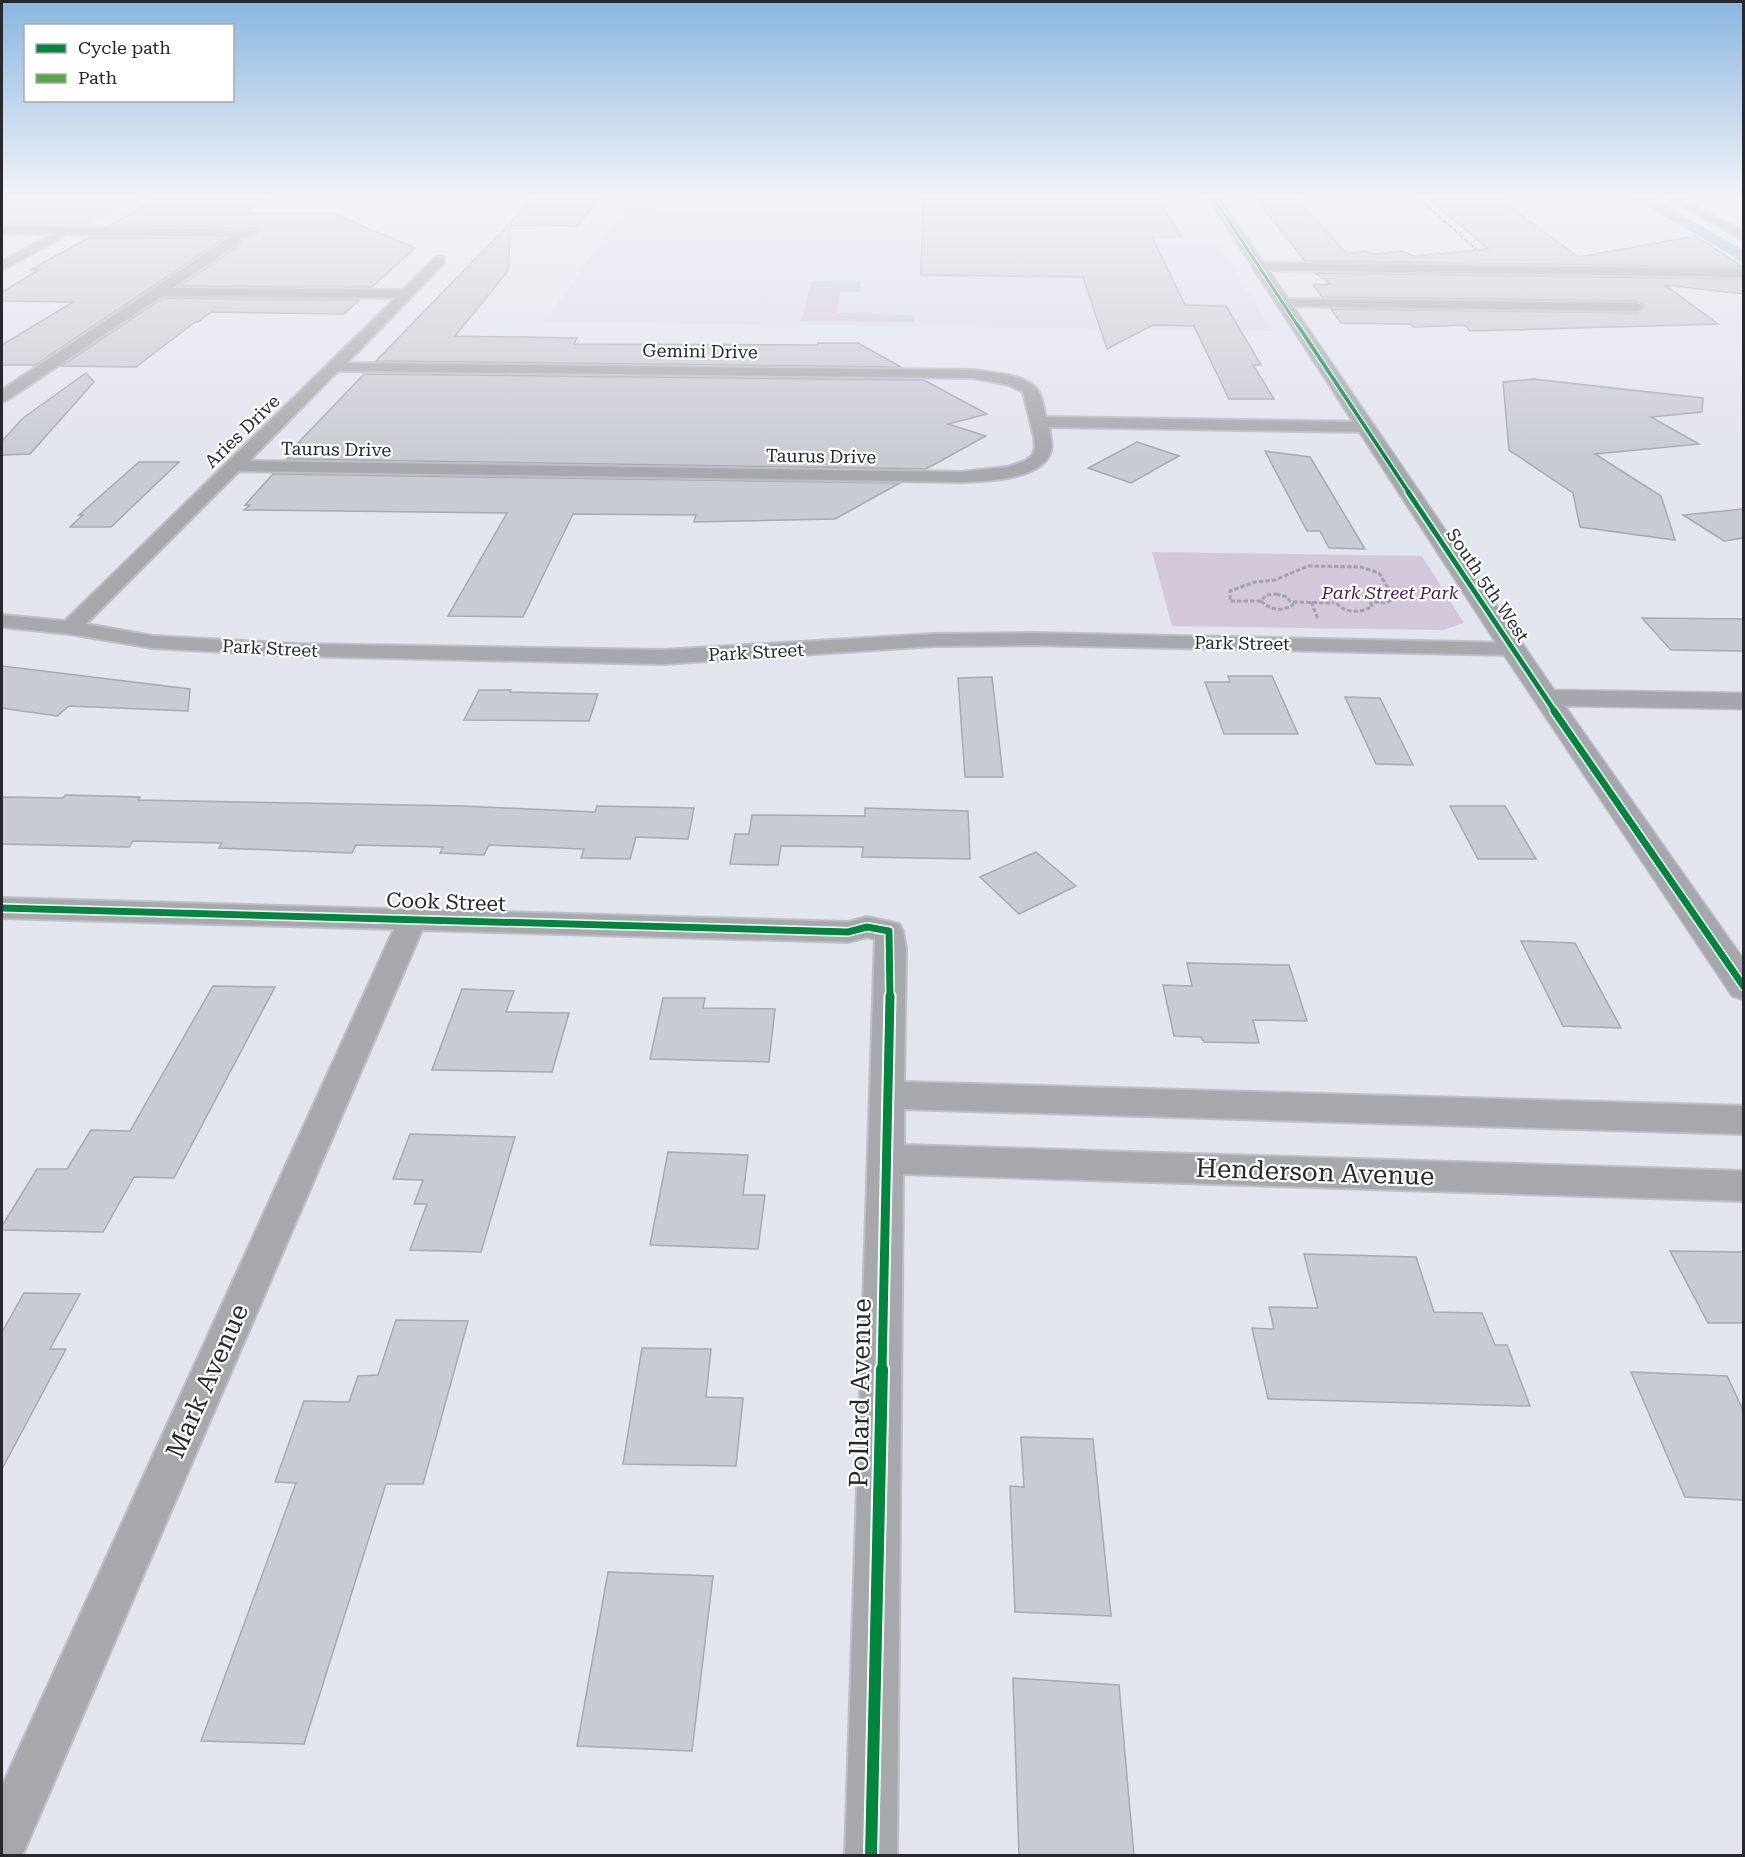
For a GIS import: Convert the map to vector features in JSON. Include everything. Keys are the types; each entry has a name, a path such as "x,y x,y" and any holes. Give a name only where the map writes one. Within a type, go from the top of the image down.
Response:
{"street":[{"path":"2,397 171,284"},
{"name":"Aries Drive","path":"70,628 416,284"},
{"name":"South 5th West","path":"1271,284 1512,649 1743,987"},
{"path":"1516,284 1542,305"},
{"path":"159,292 405,294"},
{"path":"1284,303 1637,307"},
{"name":"Gemini Drive","path":"334,367 974,374 1013,382 1031,392 1040,422"},
{"path":"1040,422 1366,427"},
{"name":"Taurus Drive","path":"235,466 550,472 991,476 1030,466 1039,461 1044,449 1040,422"},
{"name":"Park Street","path":"2,621 70,628 153,642 297,650 651,656 934,640 1032,639 1512,649"},
{"path":"1547,698 1743,702"},
{"name":"Cook Street","path":"2,908 848,932 867,927 889,931"},
{"name":"Mark Avenue","path":"2,1842 413,919"},
{"name":"Pollard Avenue","path":"871,1856 891,949 889,931"},
{"path":"888,1095 1743,1120"},
{"name":"Henderson Avenue","path":"886,1159 1743,1186"}],"path":[{"path":"1293,602 1289,609 1280,610 1270,608 1261,601 1230,602 1230,591 1255,582 1275,580 1308,566 1361,567 1379,573 1393,596 1392,600 1386,603 1371,602 1364,597 1347,593 1337,595 1335,603"},
{"path":"1261,601 1263,596 1271,594 1287,597 1293,602 1335,603 1349,611 1362,612 1370,608 1371,602"},
{"path":"1311,602 1320,625"}],"shaded area":[{"path":"572,284 1243,284 1272,331 544,322"}],"green space":[{"path":"811,284 861,284 860,292 840,292 837,313 914,315 914,322 801,321"},
{"name":"Park Street Park","path":"1152,552 1422,556 1464,623 1443,630 1172,626"}],"building":[{"path":"16,284 156,284 35,365 2,365 2,345 73,302 2,301 2,292"},
{"path":"183,284 376,284 372,287 180,286"},
{"path":"451,284 498,284 455,336 577,338 574,344 818,345 818,343 858,343 901,367 376,361"},
{"path":"1085,284 1175,284 1185,305 1226,306 1261,365 1253,365 1274,399 1229,399 1194,326 1153,325 1107,349"},
{"path":"1743,284 1743,294 1665,285 1718,324 1470,331 1465,325 1414,327 1410,324 1341,323 1331,309 1637,313 1646,306 1637,301 1322,297 1313,285"},
{"path":"163,298 359,300 344,314 211,312 136,367 62,366"},
{"path":"86,373 94,382 30,454 2,455 2,441 23,418"},
{"path":"364,374 924,380 987,414 948,424 986,436 926,469 287,459 302,443 298,443"},
{"path":"1533,379 1703,398 1702,412 1651,417 1699,444 1595,454 1661,496 1675,540 1580,527 1573,493 1509,450 1503,382"},
{"path":"1137,442 1179,456 1131,483 1088,468"},
{"path":"1265,451 1310,457 1365,549 1329,548 1320,531 1307,531"},
{"path":"139,462 179,462 111,527 70,527 83,515 79,515"},
{"path":"273,474 900,483 835,519 694,522 696,515 573,514 523,617 448,616 507,513 244,510 250,505 245,505"},
{"path":"1743,509 1743,538 1724,541 1683,515"},
{"path":"1642,618 1743,619 1743,651 1671,650"},
{"path":"2,666 190,689 188,711 69,706 57,716 2,708"},
{"path":"1228,676 1272,676 1298,734 1224,734 1205,682 1230,682"},
{"path":"992,677 1003,777 965,777 958,678"},
{"path":"479,690 598,694 589,721 464,720"},
{"path":"1345,697 1380,698 1413,765 1376,764"},
{"path":"65,795 140,797 138,800 463,806 595,812 597,806 694,808 688,839 636,837 630,859 581,858 584,849 489,845 484,855 440,853 443,847 356,845 352,853 219,848 222,843 133,841 129,847 2,844 2,797 63,798"},
{"path":"1450,806 1505,806 1536,859 1478,859"},
{"path":"865,808 968,811 970,859 862,857 863,847 781,846 778,865 730,864 735,834 749,834 752,815 865,816"},
{"path":"1036,852 1076,886 1019,914 980,877"},
{"path":"1521,941 1575,943 1621,1028 1563,1026"},
{"path":"1187,963 1289,965 1307,1021 1253,1020 1259,1043 1204,1042 1201,1037 1174,1036 1163,985 1192,986"},
{"path":"213,986 275,987 174,1178 134,1177 103,1232 2,1230 2,1226 37,1169 67,1169 91,1130 130,1131"},
{"path":"462,989 514,991 506,1012 569,1013 552,1072 432,1070"},
{"path":"663,998 705,998 703,1008 775,1009 769,1062 650,1059"},
{"path":"410,1134 515,1137 481,1252 410,1250 427,1204 414,1204 423,1180 393,1179"},
{"path":"668,1152 748,1155 743,1195 765,1195 758,1249 650,1245"},
{"path":"1670,1251 1743,1252 1743,1323 1708,1323"},
{"path":"1304,1254 1416,1257 1434,1312 1482,1313 1495,1345 1507,1345 1530,1406 1268,1399 1252,1328 1274,1329 1269,1307 1318,1308"},
{"path":"24,1293 80,1294 50,1349 66,1349 2,1469 2,1332"},
{"path":"396,1320 468,1321 423,1484 386,1484 304,1744 201,1741 296,1483 275,1482 304,1401 349,1402 358,1376 378,1375"},
{"path":"642,1348 711,1349 706,1397 743,1398 736,1466 623,1464"},
{"path":"1631,1372 1727,1376 1743,1410 1743,1500 1685,1497"},
{"path":"1021,1437 1093,1439 1111,1616 1015,1612 1010,1486 1024,1487"},
{"path":"608,1572 713,1576 692,1751 577,1746"},
{"path":"1013,1678 1119,1685 1134,1856 1019,1856"}],"cycle path":[{"path":"1270,284 1512,649 1744,987"},
{"path":"2,908 848,932 867,927 889,931 891,949 871,1856"}]}
